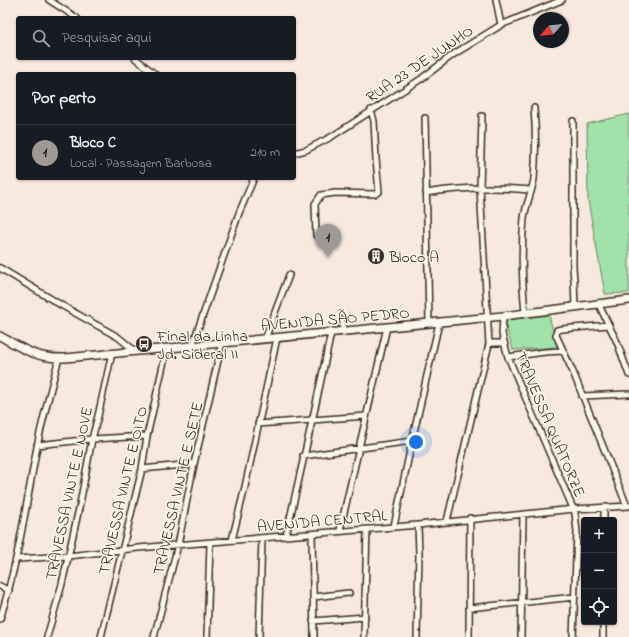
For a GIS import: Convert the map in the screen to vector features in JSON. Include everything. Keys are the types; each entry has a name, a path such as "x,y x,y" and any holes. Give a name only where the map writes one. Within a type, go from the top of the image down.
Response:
{"main road":[{"name":"AVENIDA SÃO PEDRO","path":"0,336 31,353 46,358 59,358 429,324 629,300"}],"street":[{"path":"49,0 74,16"},
{"path":"496,0 501,25"},
{"name":"RUA 23 DE JUNHO","path":"296,152 306,150 327,139 421,79 454,54 501,25 546,3 562,0"},
{"path":"138,60 153,72"},
{"path":"525,313 522,275 523,236 526,209 534,172 536,128 534,108"},
{"path":"316,234 315,204 321,195 335,193 377,194 380,190 372,110"},
{"path":"447,521 489,344 480,188 482,116"},
{"path":"425,118 429,324"},
{"path":"573,121 573,268 575,307"},
{"path":"192,346 239,213 253,180"},
{"path":"426,193 452,188 531,190"},
{"path":"0,268 118,337 135,351"},
{"path":"265,339 290,275"},
{"path":"598,303 609,325 629,375"},
{"name":"TRAVESSA QUATORZE","path":"502,316 503,343 508,357 574,509 576,518 577,532 573,637"},
{"path":"342,320 343,332"},
{"path":"394,526 439,322"},
{"path":"609,325 557,330 556,335 628,506"},
{"path":"340,530 387,327"},
{"path":"286,536 331,333"},
{"path":"232,540 277,338"},
{"name":"TRAVESSA VINTE E SETE","path":"154,637 178,545 194,464 222,343"},
{"path":"489,344 503,343"},
{"name":"TRAVESSA VINTE E OITO","path":"101,637 142,469 147,436 167,348"},
{"path":"508,357 563,351"},
{"name":"TRAVESSA VINTE E NOVE","path":"47,637 80,504 92,439 112,353"},
{"path":"0,619 9,591 37,445 59,358"},
{"path":"582,396 629,394"},
{"path":"258,424 366,416"},
{"path":"37,445 92,439 147,436"},
{"path":"304,456 412,441"},
{"path":"142,469 194,464"},
{"name":"AVENIDA CENTRAL","path":"16,558 68,556 232,540 312,534 340,530 418,525 470,518 628,506"},
{"path":"604,507 604,517"},
{"path":"521,637 523,514"},
{"path":"469,637 470,518"},
{"path":"417,637 419,553 418,525"},
{"path":"364,637 367,529"},
{"path":"312,534 314,637"},
{"path":"259,637 262,538"},
{"path":"207,637 210,543"},
{"path":"0,586 9,591"},
{"path":"313,596 349,593"},
{"path":"469,608 575,597"},
{"path":"313,621 365,617"},
{"path":"603,625 603,637"}],"green space":[{"path":"629,114 629,293 605,294 588,201 587,124"},
{"path":"549,315 557,347 513,350 504,320"}],"place":[{"name":"Bloco A","path":"376,256"},
{"name":"Bloco C","path":"328,257"},
{"name":"Final da Linha Jd. Sideral II","path":"144,344"}]}
